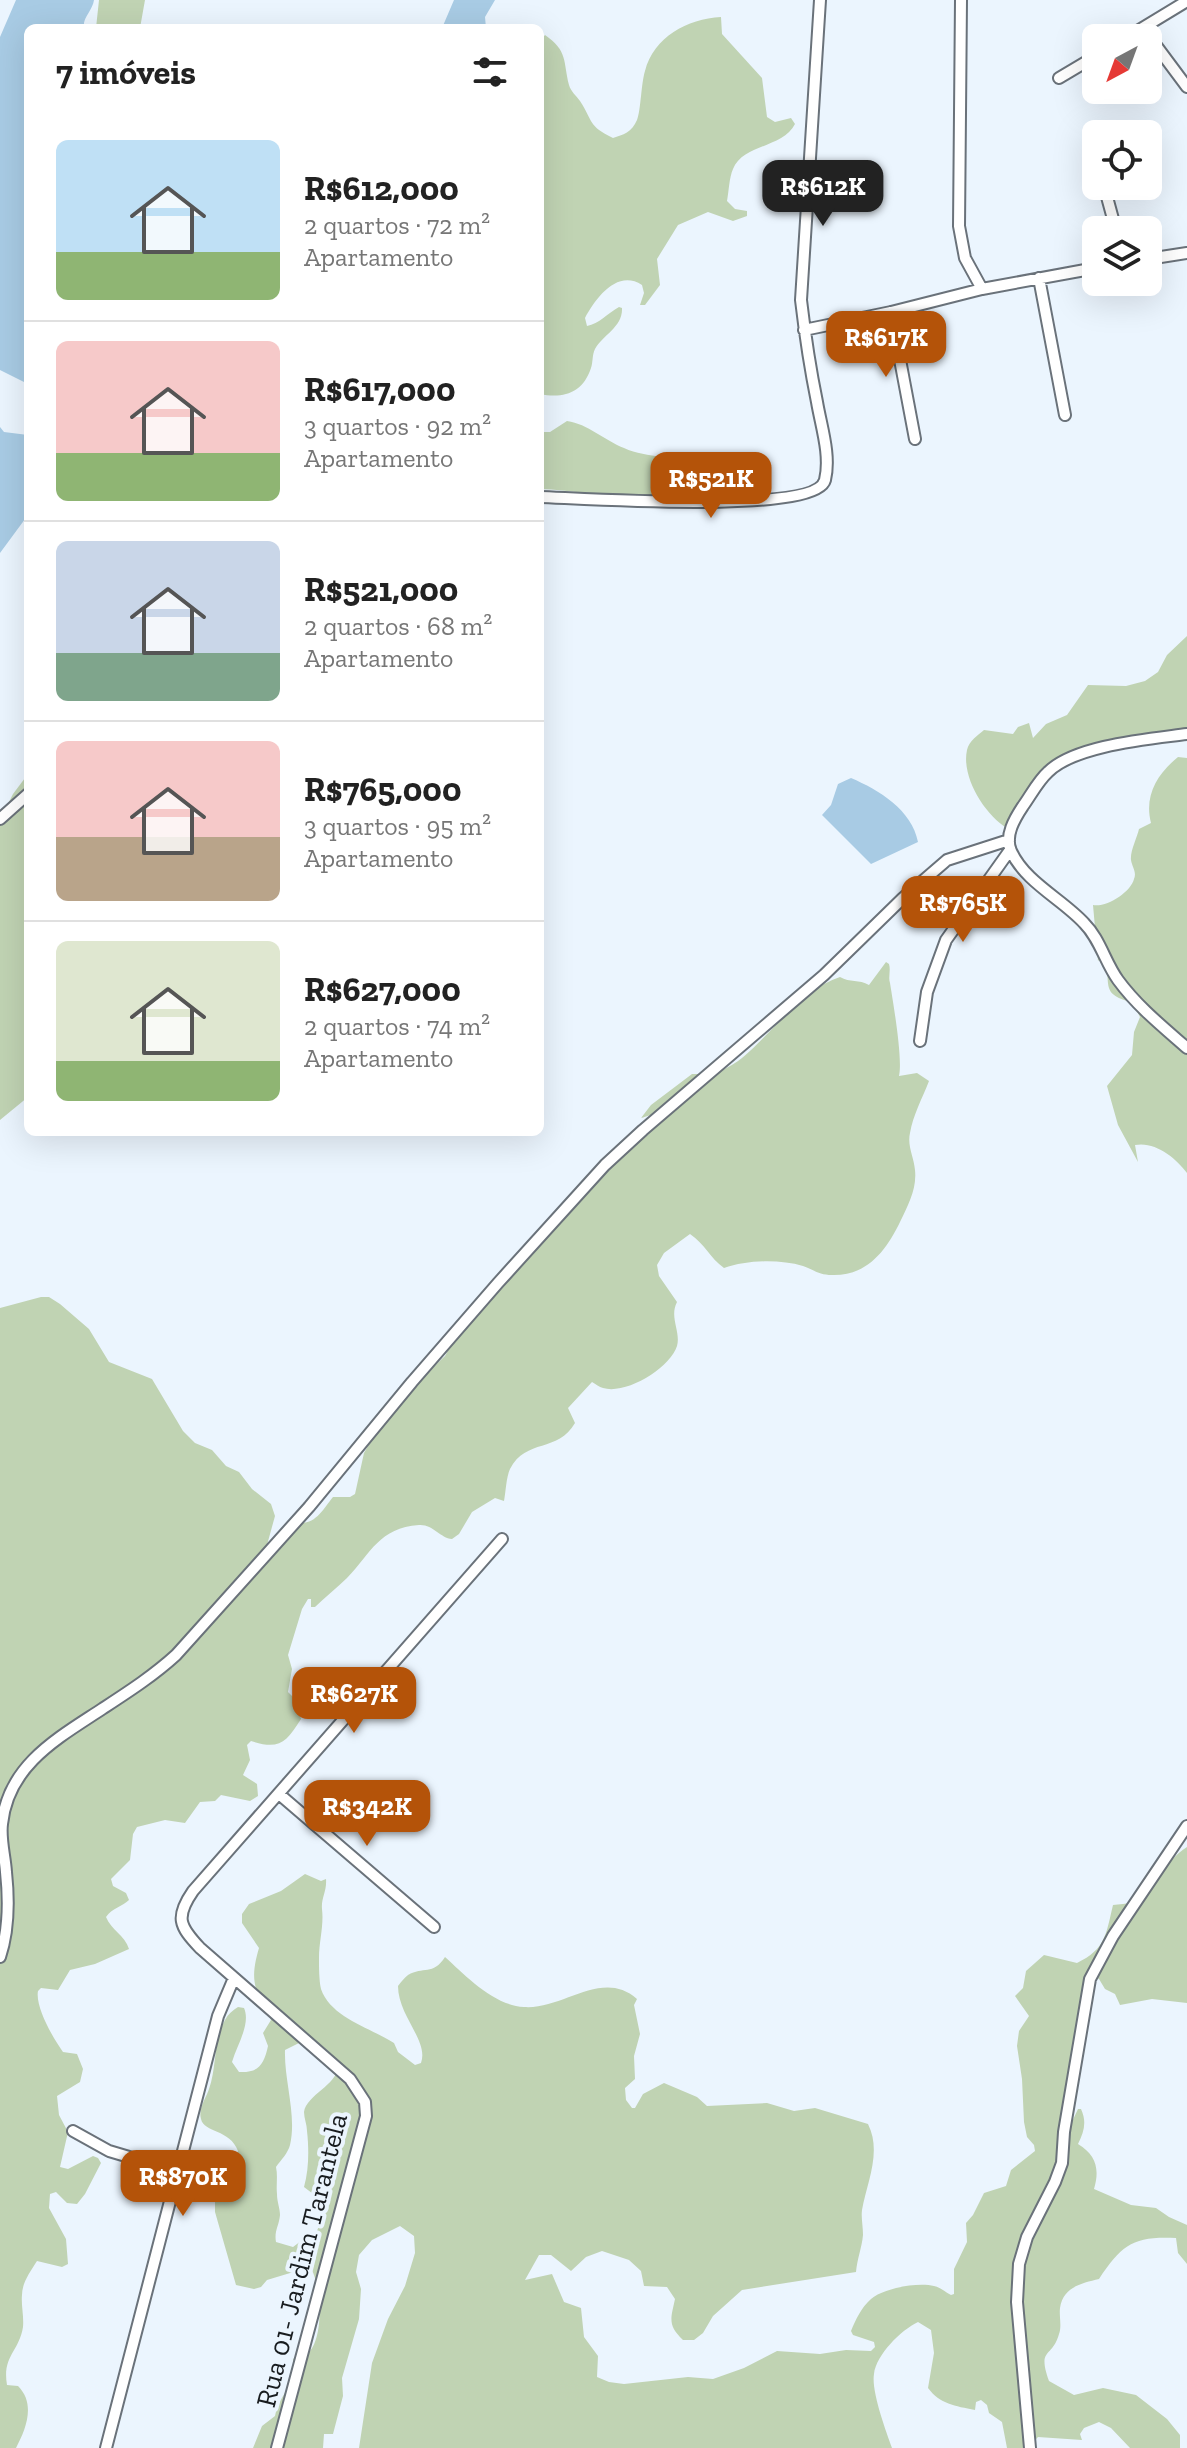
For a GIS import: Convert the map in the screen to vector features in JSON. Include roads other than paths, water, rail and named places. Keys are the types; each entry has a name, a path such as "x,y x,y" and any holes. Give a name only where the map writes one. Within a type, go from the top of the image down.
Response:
{"street":[{"path":"544,497 727,504 809,493 817,491 825,481 826,455 801,300 820,0"},
{"path":"961,0 959,226 965,258 982,289"},
{"path":"1150,24 1187,1"},
{"path":"1162,53 1187,87"},
{"path":"1059,78 1082,64"},
{"path":"1162,257 1186,253 1187,268"},
{"path":"804,330 982,289 1082,270"},
{"path":"1039,278 1065,415"},
{"path":"891,312 915,439"},
{"path":"920,1041 927,992 946,940 1009,845 1015,818 1049,771 1075,756 1105,747 1187,734"},
{"path":"0,819 24,798"},
{"path":"1009,845 1023,869 1085,923 1116,978 1139,1005 1187,1048"},
{"path":"0,1957 8,1916 1,1830 3,1812 14,1782 34,1758 56,1738 155,1674 176,1655 309,1507 469,1316 605,1165 824,975 947,860 1009,845"},
{"path":"434,1927 279,1794 502,1539"},
{"name":"Rua 01- Jardim Tarantela","path":"277,2448 366,2116 365,2102 350,2079 234,1978 187,1934 181,1922 184,1904 193,1891 279,1794"},
{"path":"1030,2448 1017,2302 1019,2264 1027,2237 1062,2163 1066,2117 1090,1979 1113,1936 1187,1826"},
{"path":"106,2448 218,2016 234,1978"},
{"path":"73,2131 109,2151 146,2162 174,2186"}],"water":[{"path":"16,0 94,0 85,24 24,24 24,382 0,370 0,37"},
{"path":"454,0 495,0 485,17 486,24 444,24"},
{"path":"0,427 4,432 24,434 24,520 0,553"},
{"path":"851,778 893,802 909,820 918,842 871,864 822,815 831,805 838,784"}]}
